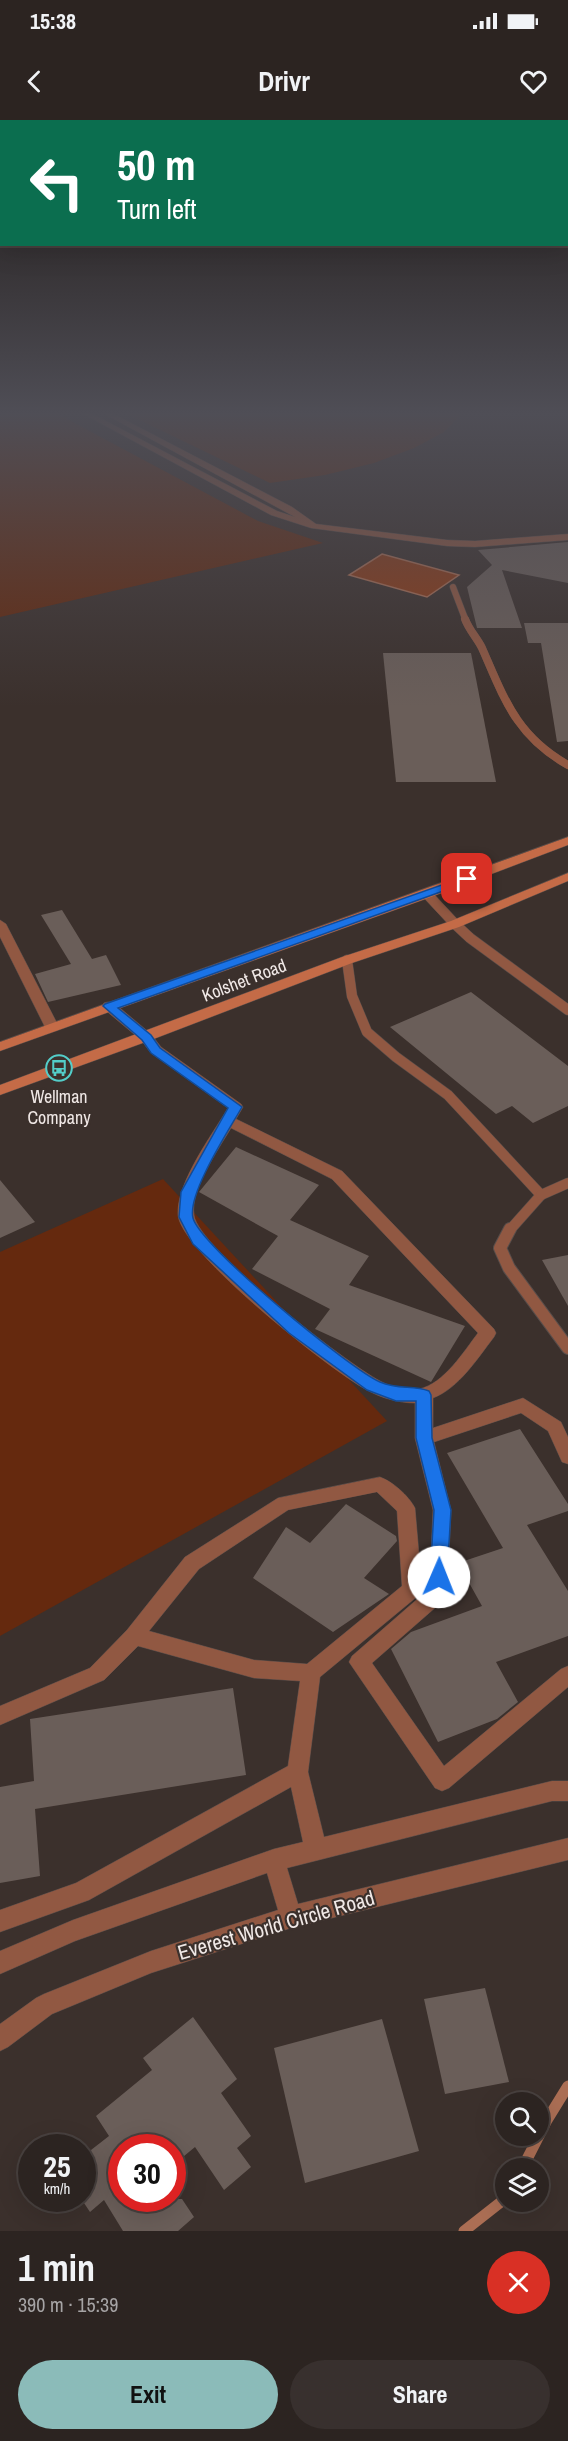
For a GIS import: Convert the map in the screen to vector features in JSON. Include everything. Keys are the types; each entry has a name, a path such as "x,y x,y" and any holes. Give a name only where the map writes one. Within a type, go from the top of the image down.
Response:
{"street":[{"path":"267,510 314,526 456,543 568,537"},
{"path":"290,510 314,526"},
{"name":"Kolshet Road","path":"0,1047 568,841"},
{"name":"Kolshet Road","path":"0,1090 347,960 455,924 568,877"},
{"path":"427,894 455,924"},
{"path":"0,924 52,1027"},
{"path":"109,1006 146,1037 156,1050 236,1107 228,1121 188,1192 186,1217 198,1240 294,1329 372,1385 396,1394 424,1395 446,1382 488,1333 336,1175 228,1121"},
{"path":"424,1395 424,1438 442,1510 439,1577 429,1601 359,1662 442,1781 568,1675"},
{"path":"424,1438 523,1405 555,1427 568,1456"},
{"path":"0,1716 97,1674 134,1636 192,1563 284,1503 380,1484 406,1508 412,1588 311,1673 298,1772 316,1850"},
{"path":"134,1636 254,1669 311,1673"},
{"path":"0,1921 81,1892 298,1772"},
{"path":"0,1963 73,1931 274,1860 552,1791 568,1791"},
{"name":"Everest World Circle Road","path":"0,2039 44,2006 151,1962 291,1917 568,1849"},
{"path":"274,1860 291,1917"}],"lane":[{"path":"453,587 467,624 480,644 504,700 521,727 552,756 568,765"},
{"path":"455,924 470,938 568,1010"},
{"path":"347,960 346,969 352,993 366,1030 397,1060 446,1094 468,1114 482,1128 515,1171 541,1196"},
{"path":"568,1183 541,1196 506,1234 500,1248 509,1268 568,1348"}],"shaded area":[{"path":"0,510 236,510 258,521 323,543 0,617"},
{"path":"382,554 459,575 427,597 349,575"},
{"path":"163,1179 387,1421 0,1636 0,1252"}],"building":[{"path":"568,542 568,583 502,570 522,628 477,628 467,587 492,565 478,550"},
{"path":"524,623 568,623 568,741 557,742 541,643 528,643"},
{"path":"383,653 471,653 496,782 396,782"},
{"path":"62,910 92,959 106,955 121,985 48,1002 35,974 71,964 41,915"},
{"path":"471,992 568,1066 568,1106 533,1123 512,1106 496,1114 390,1027"},
{"path":"236,1147 319,1185 290,1220 369,1256 349,1285 465,1326 431,1382 315,1329 330,1309 252,1269 278,1236 199,1192"},
{"path":"0,1180 35,1222 0,1238"},
{"path":"568,1255 568,1306 542,1260"},
{"path":"520,1429 568,1504 568,1511 527,1525 568,1591 568,1636 496,1662 518,1702 497,1719 438,1742 391,1649 411,1632 482,1606 458,1563 503,1548 447,1453"},
{"path":"346,1504 396,1536 397,1541 364,1578 389,1594 333,1632 253,1578 286,1527 310,1543"},
{"path":"233,1688 246,1775 35,1809 40,1876 0,1883 0,1787 34,1781 30,1719"},
{"path":"485,1988 509,2082 445,2094 424,1999"},
{"path":"193,2017 237,2079 221,2093 251,2136 237,2148 251,2167 224,2190 195,2147 186,2154 186,2134 108,2134 96,2116 152,2070 143,2058"},
{"path":"382,2019 419,2151 305,2183 274,2048"},
{"path":"108,2137 108,2207 104,2200 96,2207 96,2146"},
{"path":"186,2205 194,2217 178,2231 123,2231 111,2212 186,2212"}],"waterway":[{"path":"528,2158 568,2086"},
{"path":"464,2231 495,2207"}],"place":[{"name":"Wellman Company","path":"59,1068"}],"route":[{"path":"439,1577 442,1510 424,1438 424,1395 396,1394 372,1385 294,1329 198,1240 186,1217 188,1192 236,1107 156,1050 146,1037 109,1006 467,879"}]}
